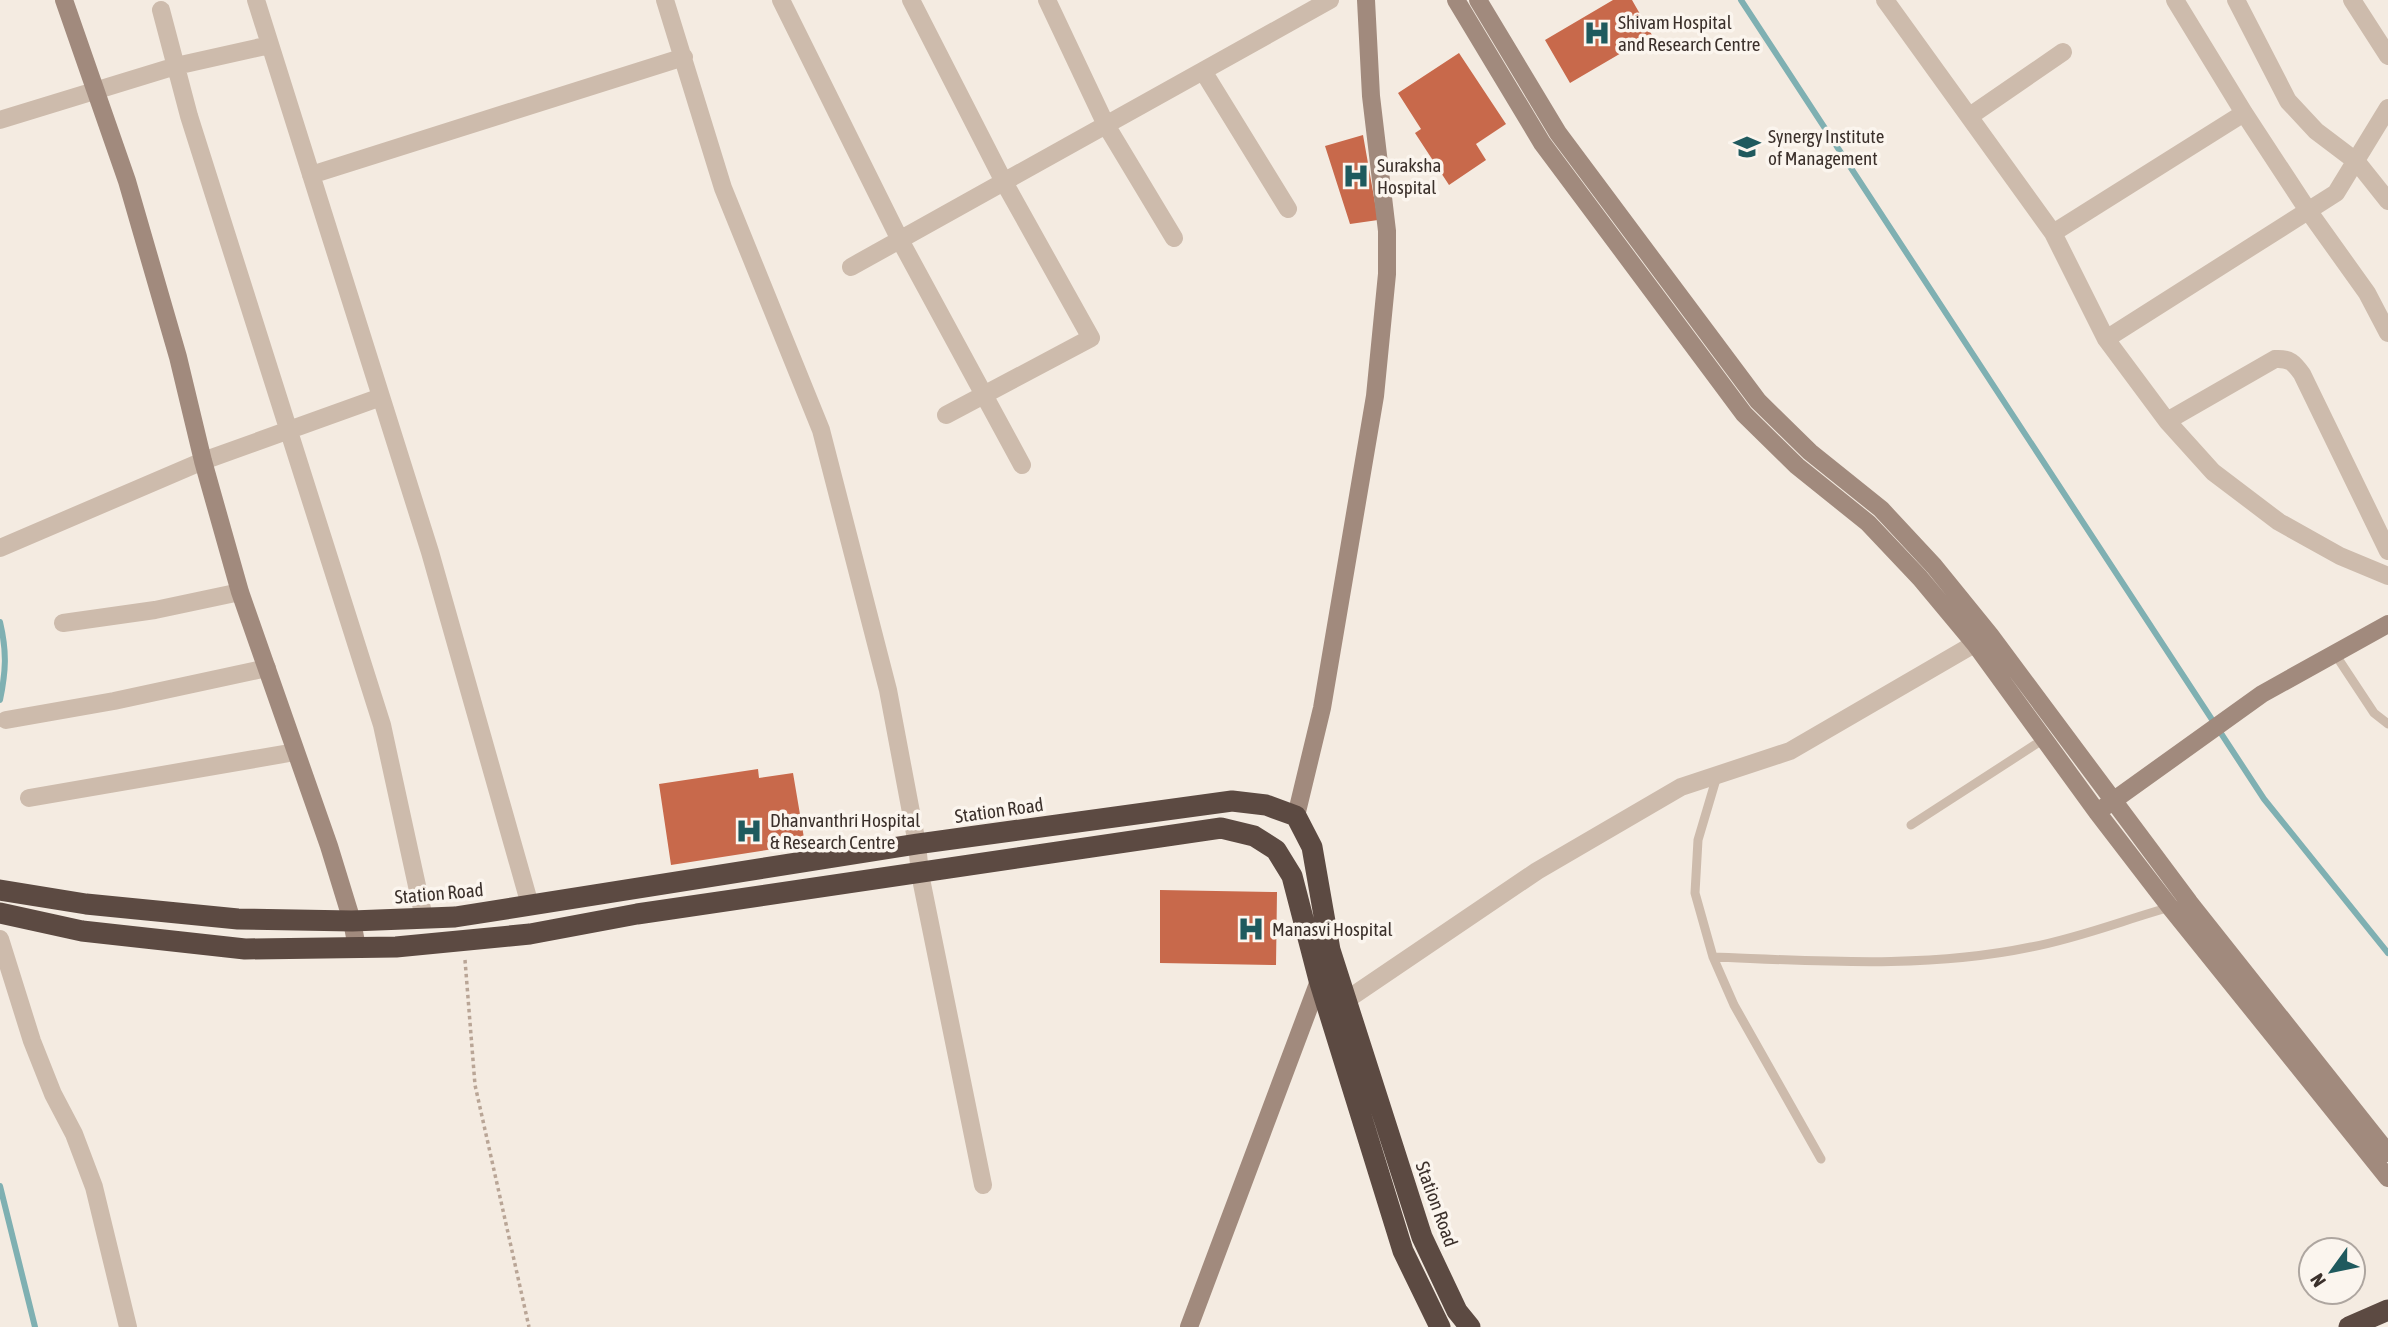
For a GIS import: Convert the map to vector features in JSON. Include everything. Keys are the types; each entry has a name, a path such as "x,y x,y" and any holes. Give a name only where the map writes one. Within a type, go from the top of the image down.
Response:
{"highway":[{"name":"Station Road","path":"0,890 86,904 224,917 352,921 455,917 917,844 1232,801 1266,805 1296,816 1312,847 1330,950 1422,1237 1457,1311 1470,1327"},
{"path":"0,913 82,931 245,949 357,948 530,934 637,914 1221,828 1254,836 1276,850 1292,876 1319,981 1403,1251 1440,1327"},
{"path":"2349,1327 2388,1310"}],"main road":[{"path":"64,0 127,181 178,357 202,461 240,592 329,846 352,921 357,948"},
{"path":"1296,816 1322,708 1351,545 1376,396 1387,274 1387,231 1371,96 1366,0"},
{"path":"1456,0 1542,143 1744,414 1797,466 1868,523 1920,578 1975,644 2170,907 2388,1178"},
{"path":"1478,0 1566,144 1758,401 1810,452 1881,509 1934,566 1990,635 2189,902 2388,1153"},
{"path":"1797,466 1810,452"},
{"path":"2097,812 2262,694 2388,624"},
{"path":"1189,1327 1330,950"}],"street":[{"path":"256,0 430,552 530,905"},
{"path":"665,0 723,188 821,430 888,690 917,844 920,874 984,1185"},
{"path":"781,0 900,240 1023,465"},
{"path":"911,0 1004,182 1091,338 946,415"},
{"path":"1047,0 1106,125 1174,238"},
{"path":"851,267 1330,0"},
{"path":"1885,0 2053,233 2106,339 2167,421 2213,471 2279,522 2340,556 2388,576"},
{"path":"2175,0 2244,113 2367,293 2388,333"},
{"path":"2236,0 2288,101 2316,131 2357,162 2388,201"},
{"path":"2352,0 2388,56"},
{"path":"162,10 190,116 382,725 424,918"},
{"path":"0,120 176,66 270,45"},
{"path":"1970,116 2063,52"},
{"path":"311,175 684,57"},
{"path":"1203,71 1288,209"},
{"path":"2106,339 2336,193 2388,108"},
{"path":"2053,233 2244,113"},
{"path":"2167,421 2275,359 2286,358 2293,362 2302,374 2388,551"},
{"path":"0,548 202,461 381,397"},
{"path":"63,623 155,610 240,592"},
{"path":"1345,1001 1537,871 1681,787 1790,751 1990,635"},
{"path":"6,720 114,701 267,668"},
{"path":"29,798 295,752"},
{"path":"0,939 32,1041 53,1094 74,1134 94,1187 128,1327"}],"lane":[{"path":"2335,654 2374,713 2388,724"},
{"path":"1911,825 2044,740"},
{"path":"1718,773 1698,840 1695,893 1713,957 1734,1005 1821,1159"},
{"path":"1713,957 1838,962 1943,961 2032,947 2189,902"}],"path":[{"path":"463,941 475,1085 529,1327"}],"building":[{"path":"1613,0 1632,0 1652,35 1570,83 1545,40"},
{"path":"1459,53 1506,124 1476,144 1486,160 1449,185 1415,133 1421,129 1398,93"},
{"path":"1363,135 1378,220 1350,224 1325,146"},
{"path":"758,769 759,778 793,773 805,844 671,865 659,784"},
{"path":"1160,890 1277,892 1276,965 1160,963"}],"waterway":[{"path":"1741,0 2264,799 2388,953"},
{"path":"0,622 5,661 0,700"},
{"path":"0,1186 35,1327"}],"place":[{"name":"Shivam Hospital and Research Centre","path":"1597,33"},
{"name":"Synergy Institute of Management","path":"1747,147"},
{"name":"Suraksha Hospital","path":"1356,176"},
{"name":"Dhanvanthri Hospital & Research Centre","path":"749,831"},
{"name":"Manasvi Hospital","path":"1251,929"}]}
